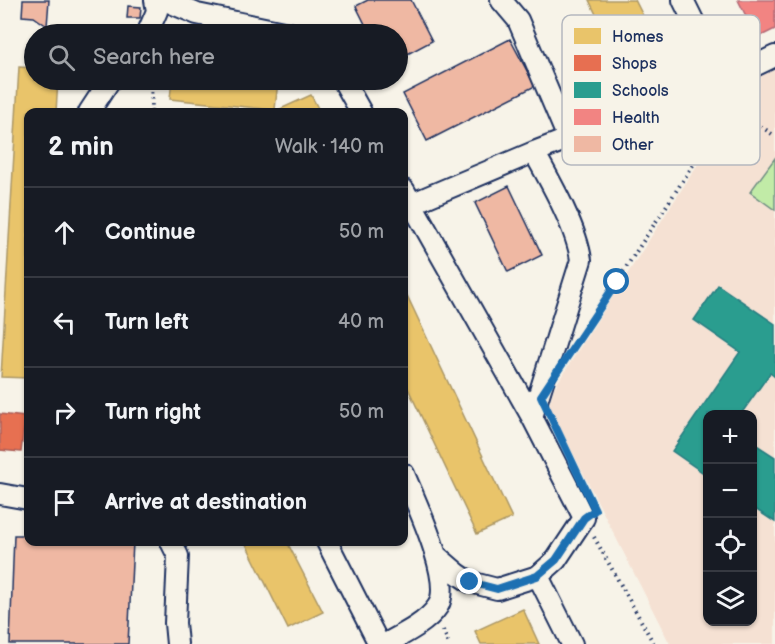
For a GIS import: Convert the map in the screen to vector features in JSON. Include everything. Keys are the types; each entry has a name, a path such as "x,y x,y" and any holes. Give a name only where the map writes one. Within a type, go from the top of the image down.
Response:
{"lane":[{"path":"151,24 157,11 155,0"},
{"path":"164,0 197,14 245,24"},
{"path":"501,0 518,20 562,124"},
{"path":"683,0 690,15"},
{"path":"760,63 775,56"},
{"path":"92,108 103,90"},
{"path":"349,90 359,108"},
{"path":"408,197 562,140"},
{"path":"532,417 581,260 573,231 534,152"},
{"path":"408,199 532,417 584,518 556,560 537,576 497,589 470,582 437,556"},
{"path":"385,644 427,617 439,605 442,588 437,556 408,484"},
{"path":"0,494 24,498"},
{"path":"173,546 178,556 174,623 177,644"},
{"path":"329,546 380,644"},
{"path":"537,576 572,644"}],"path":[{"path":"151,90 152,108"},
{"path":"760,126 775,136"},
{"path":"572,349 692,165"},
{"path":"584,518 654,644"}],"shaded area":[{"path":"775,69 775,644 670,644 549,406 554,388 697,165 760,165 760,77"}],"green space":[{"path":"775,158 775,210 750,192"}],"building: Homes":[{"path":"589,0 635,0 643,15 596,15"},
{"path":"19,67 24,67 24,90 57,90 56,108 24,108 24,378 1,377"},
{"path":"171,90 277,90 275,108 170,99"},
{"path":"311,95 318,108 283,108"},
{"path":"408,297 512,518 477,534 408,388"},
{"path":"247,546 289,546 323,612 288,629"},
{"path":"523,609 539,644 481,644 475,631"}],"building: Shops":[{"path":"0,414 24,417 21,452 0,450"}],"building: Schools":[{"path":"718,285 775,324 775,377 770,373 744,410 703,410 703,473 672,451 740,352 694,320"},
{"path":"757,445 775,457 775,522 757,510"}],"building: Health":[{"path":"738,0 775,0 775,29 760,36 760,15 746,15"}],"building: Other":[{"path":"23,0 49,0 47,24 34,17 22,16"},
{"path":"368,0 411,0 432,41 408,54 408,24 365,24 356,6"},
{"path":"128,6 141,7 140,18 127,18"},
{"path":"510,39 535,86 427,141 403,94"},
{"path":"509,186 542,255 508,272 475,203"},
{"path":"14,535 24,535 24,546 133,546 128,644 10,644"}],"route":[{"path":"470,582 497,589 537,576 556,560 584,518 595,510 541,396 617,282"}]}
